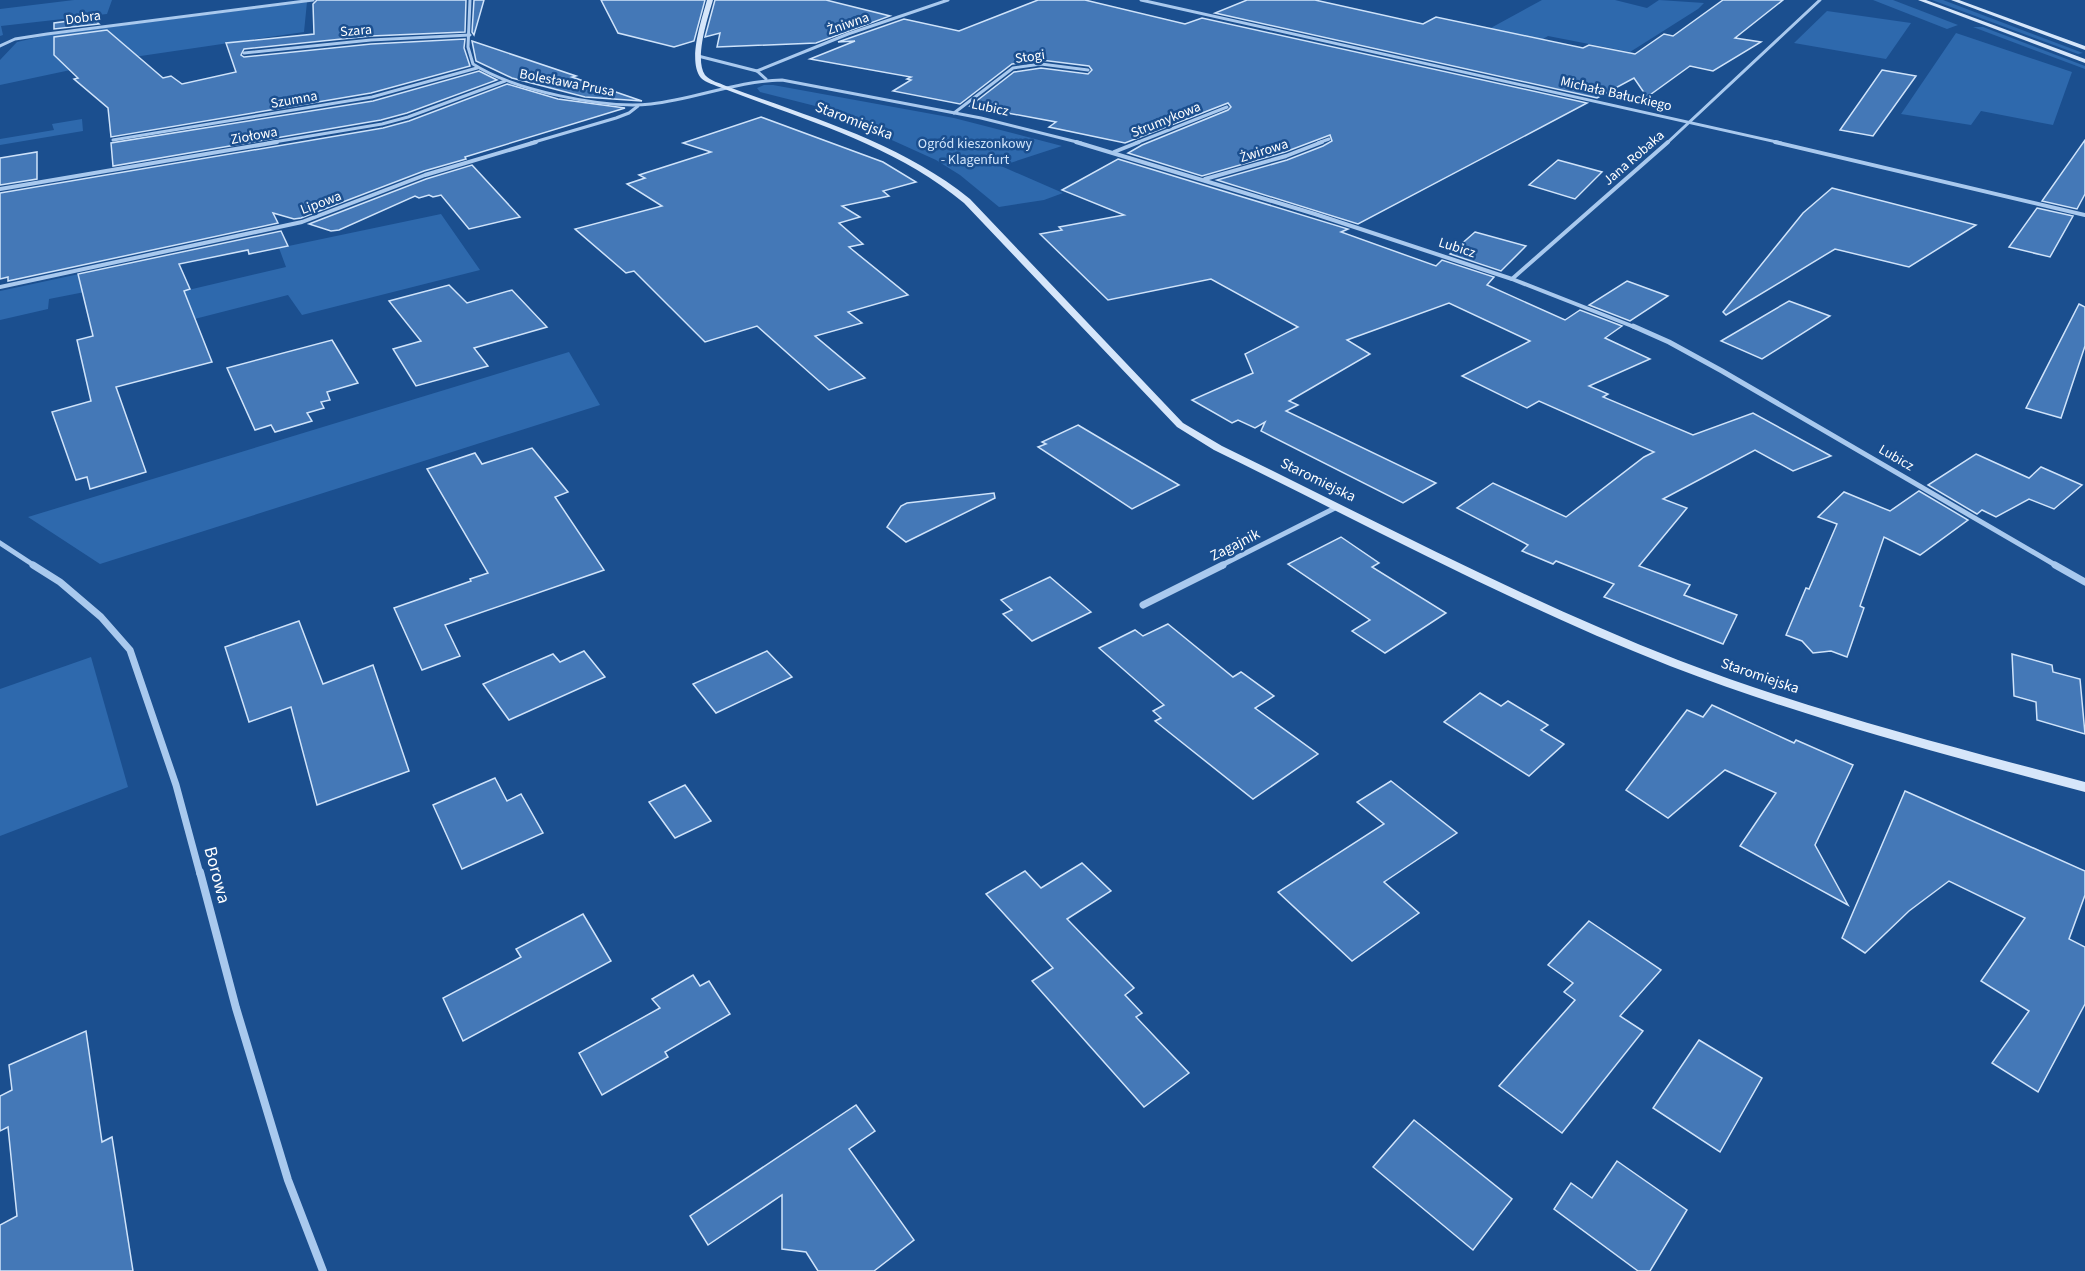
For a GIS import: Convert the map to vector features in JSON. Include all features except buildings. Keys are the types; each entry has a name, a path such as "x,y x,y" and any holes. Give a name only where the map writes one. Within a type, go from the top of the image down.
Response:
{"street":[{"name":"Dobra","path":"0,46 15,39 47,34 313,0"},
{"path":"470,0 469,53 472,63 477,68"},
{"path":"710,0 698,56 757,71 766,80"},
{"name":"Żniwna","path":"757,71 848,34 948,0"},
{"name":"Michała Bałuckiego","path":"1141,0 1691,122 2085,215"},
{"name":"Jana Robaka","path":"1512,279 1691,122 1820,0"},
{"path":"1921,0 2085,61"},
{"path":"1954,0 2085,48"},
{"name":"Szara","path":"244,53 371,40 470,35"},
{"name":"Staromiejska","path":"698,56 699,69 703,76 724,87 879,146 936,175 968,201 1180,425 1218,448 1541,605 1673,662 1893,735 2085,787"},
{"name":"Stogi","path":"954,113 1013,68 1019,66 1048,64 1088,70"},
{"name":"Bolesława Prusa","path":"477,68 505,81 610,103 639,106 724,87"},
{"name":"Szumna","path":"113,140 372,97 477,68"},
{"name":"Lubicz","path":"724,87 766,80 782,80 997,122 1113,152 1204,179 1512,279 1612,316 1703,360 2085,582"},
{"name":"Ziołowa","path":"0,189 382,124 408,117 505,81"},
{"name":"Lipowa","path":"0,287 303,222 396,185 615,118 639,106"},
{"name":"Strumykowa","path":"1113,152 1227,107"},
{"name":"Żwirowa","path":"1204,179 1286,156 1329,139"},
{"name":"Zagajnik","path":"1143,605 1338,506"},
{"name":"Borowa","path":"0,543 60,582 101,617 130,650 179,796 236,1008 288,1180 322,1271"}],"green space":[{"path":"74,0 112,0 107,14 1,26 3,35 0,36 0,9"},
{"path":"1542,0 1615,0 1647,8 1659,0 1704,3 1630,52 1548,36 1490,71 1434,59"},
{"path":"1873,0 1893,0 1958,25 1947,29"},
{"path":"1932,0 1943,0 2083,53 2078,54"},
{"path":"307,2 304,32 127,58 0,85 0,60 17,42 47,35"},
{"path":"1827,11 1911,23 1886,59 1794,43"},
{"path":"1973,27 1983,27 2085,66 2085,69"},
{"path":"1956,33 2072,72 2053,125 1981,111 1971,125 1901,114"},
{"name":"Ogród kieszonkowy - Klagenfurt","path":"764,85 954,118 1062,146 1001,166 1063,193 1044,200 999,207 960,175 936,160 832,113 835,111 760,92 757,88"},
{"path":"82,119 83,131 0,145 0,139 54,130 52,124"},
{"path":"441,214 480,270 302,315 288,295 136,334 129,304 286,267 279,248"},
{"path":"93,271 100,289 49,299 48,309 0,320 0,291"},
{"path":"569,352 600,405 100,564 28,517"},
{"path":"91,657 128,787 0,836 0,689"}]}
